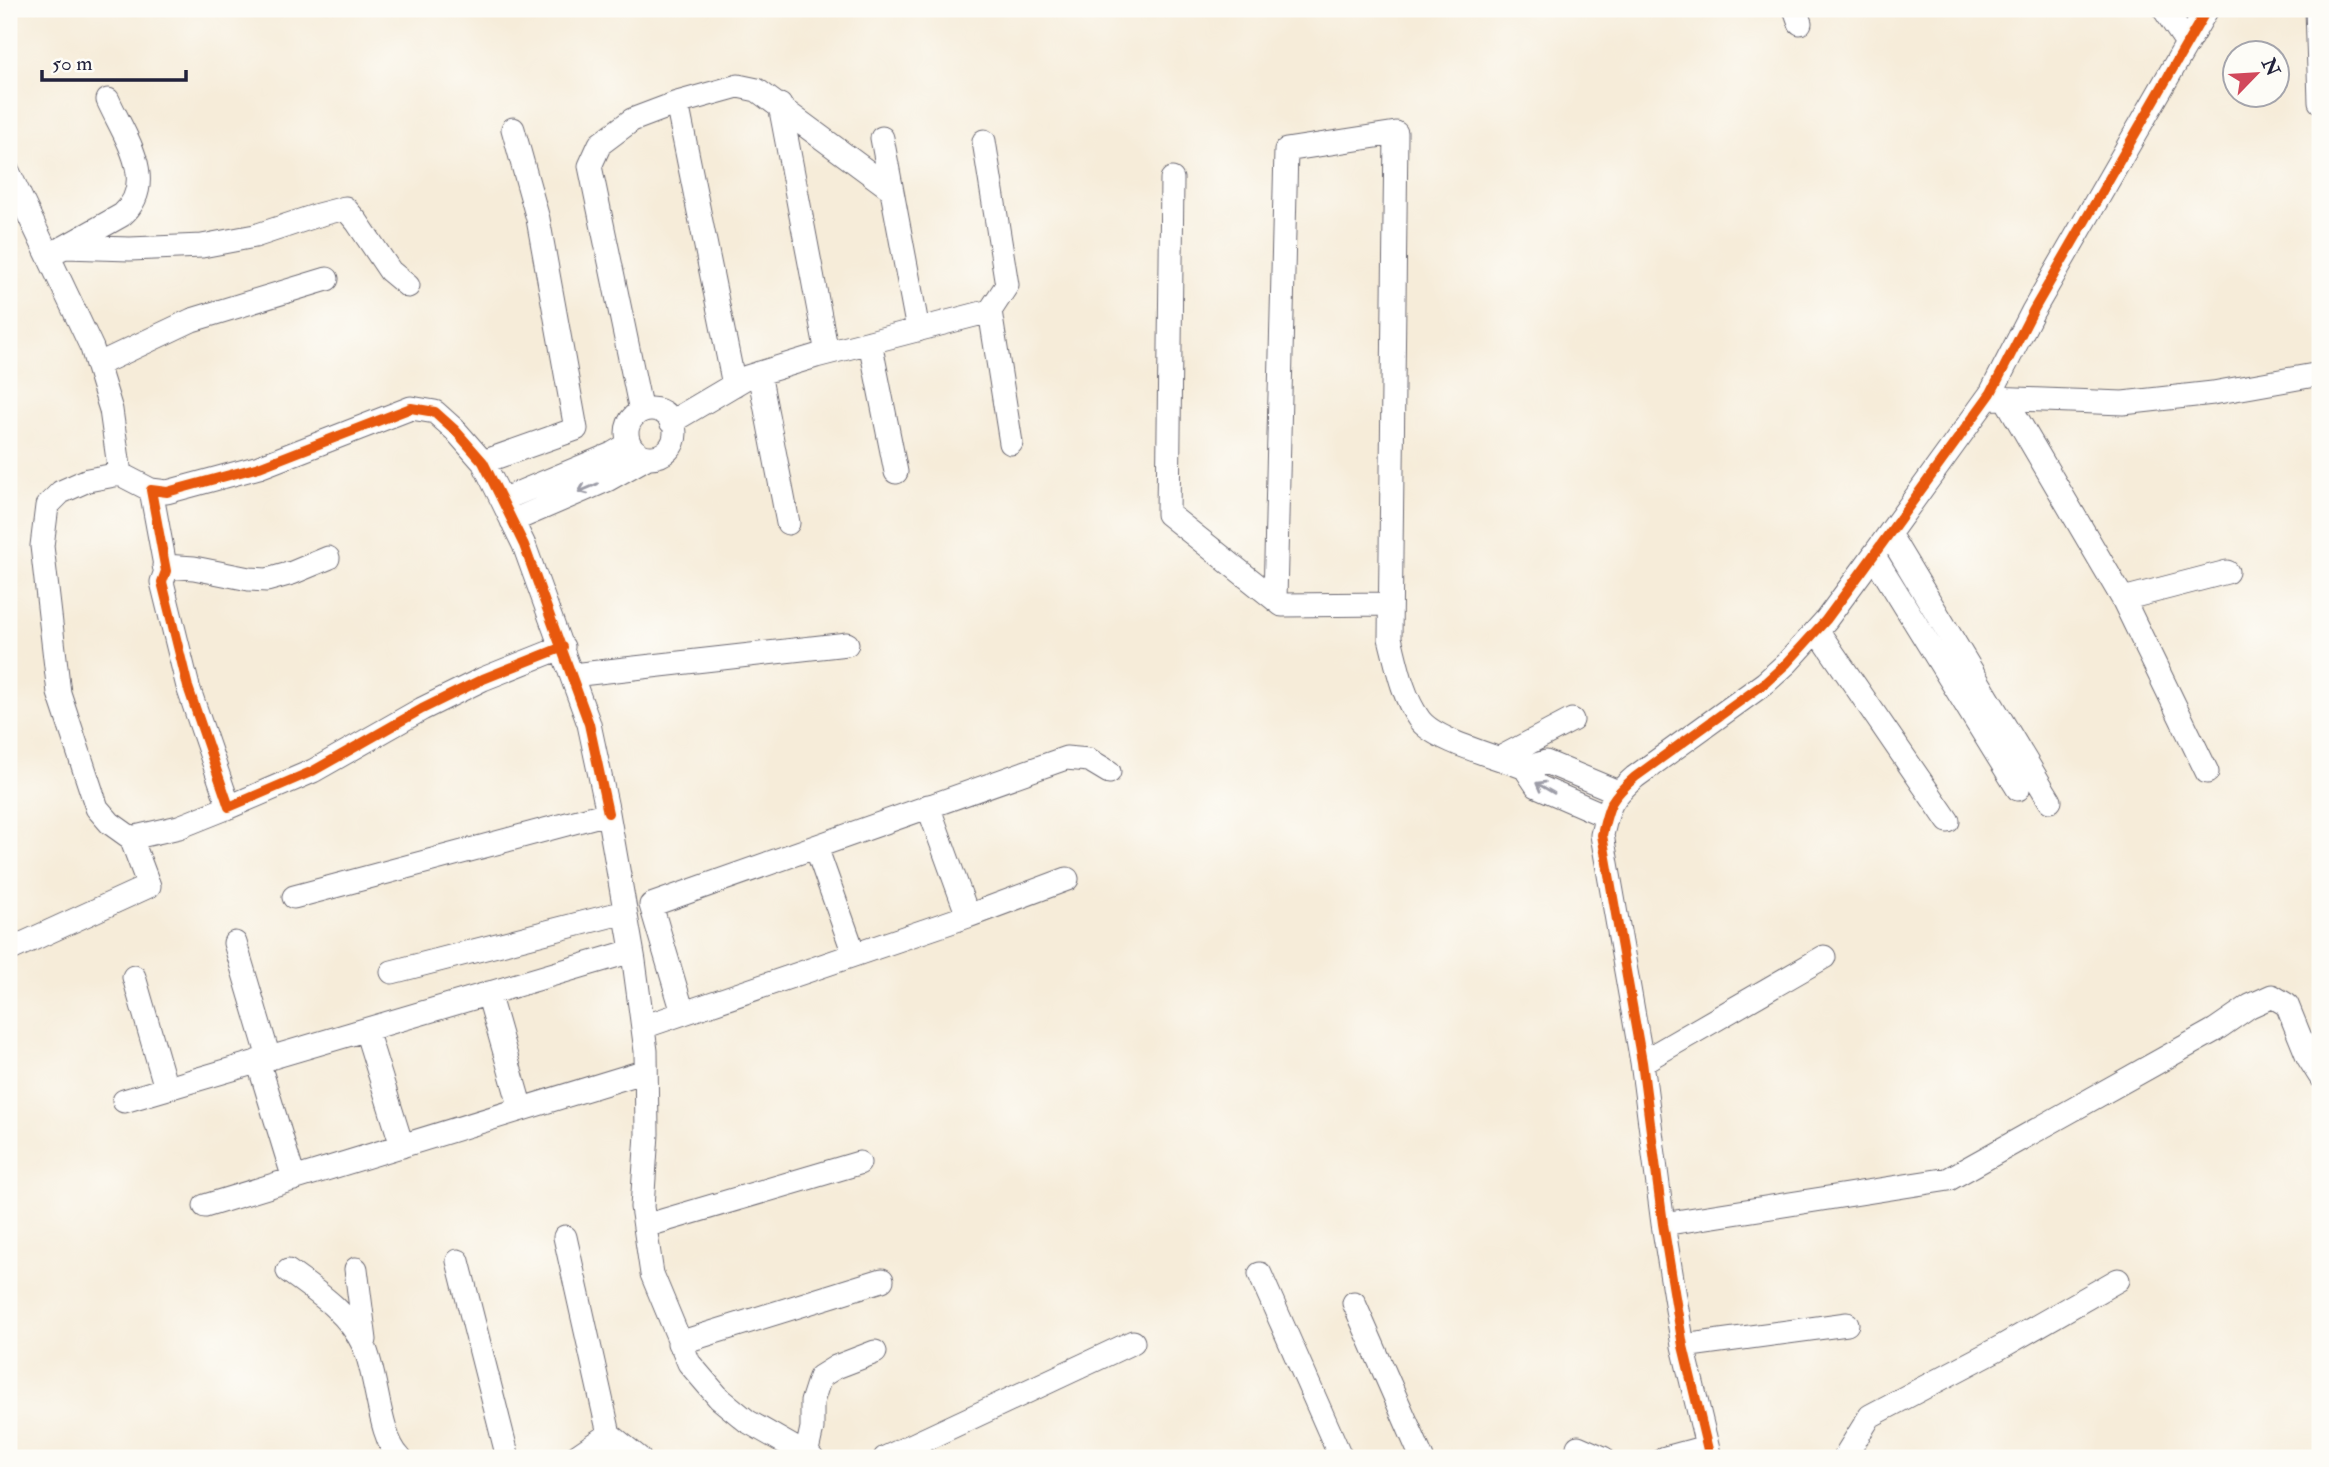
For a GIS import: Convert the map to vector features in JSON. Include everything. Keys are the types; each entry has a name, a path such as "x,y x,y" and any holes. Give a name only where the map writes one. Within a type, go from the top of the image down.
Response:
{"street":[{"path":"2164,9 2187,43"},
{"path":"1665,1458 1708,1452 1683,1346 1663,1224 1642,1062 1602,835 1608,805 1635,777 1765,683 1787,663 1817,630 1996,398 2033,311 2207,9"},
{"path":"2317,9 2320,103"},
{"path":"641,411 590,166 600,144 632,120 677,103 738,86 757,90 780,105 891,189"},
{"path":"57,251 122,215 135,200 139,189 141,179 135,157 108,100"},
{"path":"677,103 734,385"},
{"path":"780,105 827,353"},
{"path":"483,462 576,429 538,219 513,129"},
{"path":"1275,599 1286,150 1396,133 1390,638 1404,691 1419,720 1436,734 1525,768 1537,786 1606,816"},
{"path":"882,138 918,330"},
{"path":"671,422 759,373 990,311 1007,285 984,141"},
{"path":"9,173 57,251 111,410 120,474"},
{"path":"1172,179 1168,514 1282,605 1390,604"},
{"path":"57,251 202,246 254,236 345,208 390,271 408,286"},
{"path":"97,365 192,320 327,279"},
{"path":"990,311 1011,443"},
{"path":"870,342 896,472"},
{"path":"759,373 788,523"},
{"path":"1996,398 2123,403 2213,393 2320,374"},
{"path":"1996,398 2123,599 2207,772"},
{"path":"9,950 149,886 131,838 110,823 97,808 59,693 42,546 47,506 61,492 88,480 120,474 151,490 167,492 259,467 411,408 435,412 456,430 483,462 502,500 524,545 589,724 608,813 643,1027 647,1134 642,1207 652,1275 679,1343 689,1363 719,1398 747,1421 809,1457 812,1402 820,1377 843,1363 874,1352"},
{"path":"512,521 607,480 649,457 664,453 670,448 674,432 671,422 663,412 656,410 641,411 634,415 627,428 629,444 640,455 649,457"},
{"path":"502,500 612,454 629,444"},
{"path":"151,490 166,571 162,582 188,687 229,807"},
{"path":"1889,534 2050,801"},
{"path":"1874,556 2018,789"},
{"path":"164,566 267,580 328,558"},
{"path":"2123,599 2227,572"},
{"path":"1817,630 1948,821"},
{"path":"572,675 847,644"},
{"path":"131,838 179,827 313,771 422,709 484,679 562,647"},
{"path":"1500,758 1572,720"},
{"path":"683,1013 651,905 1066,758 1089,760 1109,772"},
{"path":"1525,768 1546,762 1618,792"},
{"path":"928,806 968,916"},
{"path":"294,897 608,813"},
{"path":"816,847 854,954"},
{"path":"643,1027 968,916 1067,879"},
{"path":"393,972 625,912"},
{"path":"235,943 294,1179"},
{"path":"124,1101 632,951"},
{"path":"1642,1062 1824,957"},
{"path":"134,977 166,1088"},
{"path":"488,993 521,1110"},
{"path":"1663,1224 1949,1179 2215,1030 2250,1006 2272,996 2287,1005 2308,1057 2320,1076"},
{"path":"366,1030 402,1146"},
{"path":"205,1206 646,1072"},
{"path":"645,1226 859,1163"},
{"path":"565,1237 609,1434 639,1458"},
{"path":"458,1261 508,1458"},
{"path":"356,1269 368,1357"},
{"path":"288,1271 323,1297 349,1322 365,1347 386,1431 394,1452 400,1458"},
{"path":"1260,1275 1341,1458"},
{"path":"679,1343 882,1280"},
{"path":"1844,1458 1870,1416 2001,1348 2118,1280"},
{"path":"1354,1303 1422,1458"},
{"path":"1683,1346 1847,1324"},
{"path":"885,1458 1133,1342"},
{"path":"574,1458 609,1434"},
{"path":"1578,1447 1603,1458"}],"cycle path":[{"path":"1710,1458 1683,1346 1663,1224 1642,1062 1602,835 1609,809 1615,797 1635,777 1765,683 1826,620 1991,393 2033,311 2207,9"},
{"path":"563,647 483,679 422,709 313,771 229,807 188,687 162,582 166,571 151,490 167,492 259,467 411,408 435,412 483,462 524,545 589,724 608,813"}]}
